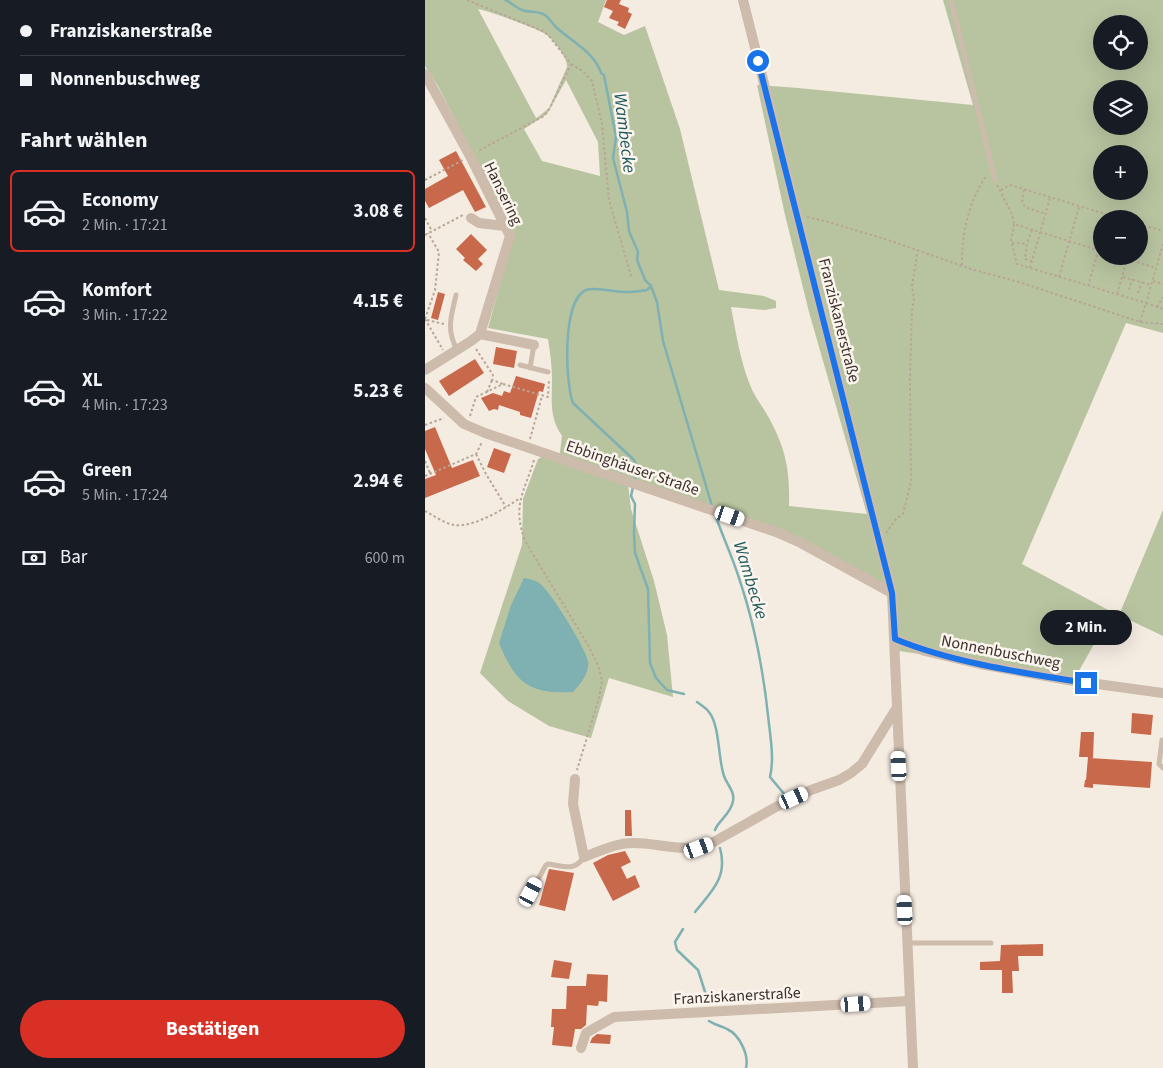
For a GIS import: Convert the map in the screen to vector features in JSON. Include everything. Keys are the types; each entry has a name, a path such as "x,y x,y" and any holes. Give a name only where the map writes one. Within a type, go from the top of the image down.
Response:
{"street":[{"name":"Franziskanerstraße","path":"743,0 892,593 913,1068"},
{"name":"Hansering","path":"425,74 470,156 509,236 480,334"},
{"path":"471,218 479,223 505,226"},
{"path":"425,370 471,342 480,334 534,345"},
{"name":"Ebbinghäuser Straße","path":"425,388 464,424 485,433 776,532 801,543 892,593"},
{"name":"Nonnenbuschweg","path":"895,639 925,651 980,664 1068,680 1163,693"},
{"path":"575,779 573,804 584,857 615,845 631,843 683,849 699,848 710,844 776,807 811,790 839,780 862,764 897,709"},
{"name":"Franziskanerstraße","path":"581,1048 586,1033 614,1017 909,1001"}],"lane":[{"path":"951,0 995,180"},
{"path":"456,295 449,325 451,338 458,350"},
{"path":"530,368 534,345"},
{"path":"520,365 548,372"},
{"path":"1162,740 1159,764 1163,768"},
{"path":"523,899 531,892 546,865 575,866 584,857"},
{"path":"907,943 991,943"}],"path":[{"path":"467,0 543,31 571,64 583,71 592,80 602,124 609,200 632,279"},
{"path":"425,180 544,116 550,108 571,64"},
{"path":"962,265 968,212 978,190 992,168"},
{"path":"995,180 1013,214 1012,242 1017,264 1163,308"},
{"path":"1000,190 1010,185 1093,210"},
{"path":"1024,190 1022,202 1025,208 1045,214"},
{"path":"1030,268 1050,198"},
{"path":"1059,277 1080,206"},
{"path":"425,234 465,214 471,218"},
{"path":"798,216 825,221 918,249 1140,322 1163,324"},
{"path":"425,218 432,231"},
{"path":"1014,224 1093,249"},
{"path":"1148,227 1163,231"},
{"path":"1031,230 1025,259 1032,261"},
{"path":"428,233 439,252 435,290 425,319 446,356"},
{"path":"1012,242 1027,244"},
{"path":"1140,322 1163,244"},
{"path":"880,543 896,519 903,514 911,482 912,311 914,298 912,286 918,249"},
{"path":"1089,286 1096,265"},
{"path":"1117,294 1126,265"},
{"path":"1148,265 1156,268"},
{"path":"1123,277 1151,285"},
{"path":"1129,290 1132,279"},
{"path":"1152,281 1163,284"},
{"path":"1138,293 1142,282"},
{"path":"1157,307 1163,297"},
{"path":"425,319 449,325"},
{"path":"471,342 493,375 487,392"},
{"path":"491,380 548,397 548,372"},
{"path":"464,424 470,417 476,397 503,384"},
{"path":"541,396 532,449 520,498 519,524 525,541 588,645 598,665 602,680 599,698 575,779"},
{"path":"425,425 453,414"},
{"path":"425,476 476,454 485,433"},
{"path":"476,454 507,507"},
{"path":"425,461 430,474"},
{"path":"425,511 445,522 463,525 475,522 507,507 520,498"}],"green space":[{"path":"425,0 606,0 598,22 624,35 645,26 680,129 719,290 764,296 776,301 776,308 765,310 731,307 750,385 775,429 783,450 788,471 789,506 867,514 809,312 785,215 757,85 973,105 943,0 1163,0 1163,333 1126,323 1022,564 1112,612 1071,685 933,656 899,651 888,595 785,539 628,484 631,509 654,581 667,635 673,697 609,678 591,738 549,726 508,701 480,673 522,545 523,499 538,459 543,456 559,460 562,436 555,422 552,409 552,369 548,339 488,328 514,233 438,86 425,66","holes":["478,9 514,20 542,32 553,41 563,55 567,67 549,108 536,118","566,80 598,142 600,176 542,161 524,129 547,114"]},
{"path":"1163,510 1163,636 1119,615"}],"water":[{"path":"524,578 539,583 551,596 586,654 588,661 587,670 584,678 573,692 545,691 526,684 518,677 505,657 499,643 511,605"}],"building":[{"path":"607,0 621,0 619,4 629,8 628,12 632,14 625,29 617,25 619,22 609,18 613,11 604,7"},
{"path":"456,151 486,207 475,212 463,190 429,208 425,201 425,189 448,176 439,160"},
{"path":"471,234 487,250 478,259 483,264 476,271 463,260 465,258 456,249"},
{"path":"438,292 445,294 438,320 431,318"},
{"path":"496,347 517,351 514,368 493,364"},
{"path":"475,359 484,373 449,396 439,381"},
{"path":"516,376 545,384 543,392 539,391 531,418 499,405 498,410 489,411 481,398 493,393 502,396 504,391 510,393"},
{"path":"435,427 452,468 473,460 480,476 425,498 425,479 436,475 425,449 425,431"},
{"path":"494,448 511,454 504,473 487,467"},
{"path":"1132,713 1153,715 1151,735 1131,733"},
{"path":"1081,732 1094,732 1093,758 1090,758 1152,762 1150,788 1093,784 1093,788 1084,787 1088,757 1079,757"},
{"path":"625,810 631,810 632,836 625,836"},
{"path":"625,851 631,862 621,867 627,879 635,875 640,887 613,901 593,863 608,855"},
{"path":"549,869 574,873 565,911 539,905"},
{"path":"1043,944 1043,956 1018,956 1019,971 1012,971 1013,993 1002,993 1002,970 980,970 980,962 1000,961 1001,945"},
{"path":"554,960 572,963 569,979 551,977"},
{"path":"587,974 608,975 607,1002 599,1001 598,1006 587,1005 586,1025 581,1029 575,1029 572,1047 552,1045 554,1027 551,1027 552,1009 566,1009 567,986 586,986"},
{"path":"597,1034 611,1035 610,1044 590,1043"}],"waterway":[{"name":"Wambecke","path":"505,0 522,10 545,15 555,26 593,58 604,75 616,137 613,158 627,212 629,231 638,252 637,260 657,302 663,341 712,506"},
{"name":"Wambecke","path":"635,482 637,468 634,460 573,403 568,378 567,342 573,309 578,297 586,290 633,292 647,290 651,286"},
{"name":"Wambecke","path":"633,487 631,496 635,504 635,553 648,589 650,663 656,678 667,690 684,694"},
{"name":"Wambecke","path":"715,514 745,596 758,650 771,744 772,764 770,777 785,795"},
{"name":"Wambecke","path":"697,702 713,718 722,769 733,794 732,806 715,830"},
{"name":"Wambecke","path":"695,912 717,883 722,867 720,848"},
{"name":"Wambecke","path":"683,929 675,942 677,950 698,970 708,1001"},
{"name":"Wambecke","path":"709,1021 732,1032 740,1041 745,1052 746,1068"}],"route":[{"path":"758,61 892,593 895,639 925,651 980,664 1086,683"}]}
